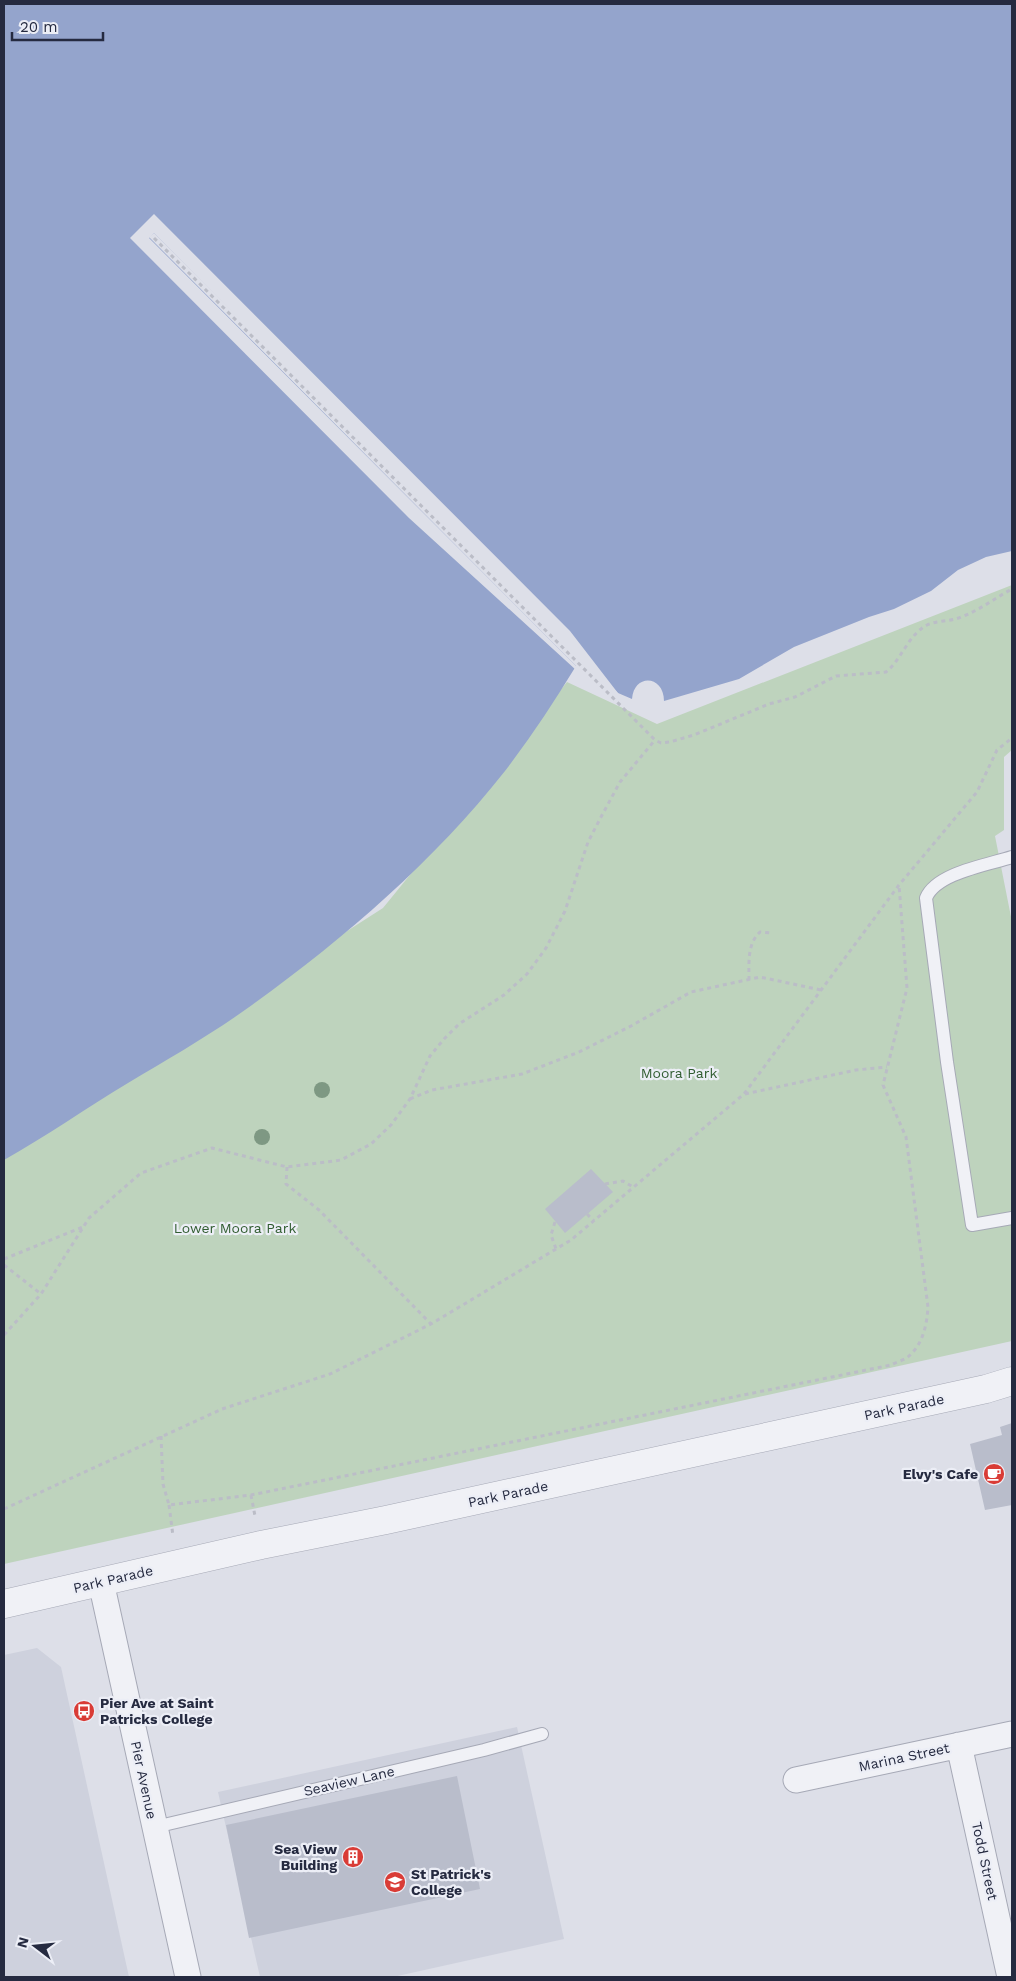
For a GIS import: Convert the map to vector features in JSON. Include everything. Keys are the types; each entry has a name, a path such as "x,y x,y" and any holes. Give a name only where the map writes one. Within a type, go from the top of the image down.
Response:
{"street":[{"name":"Park Parade","path":"4,1604 261,1545 386,1520 986,1389 1012,1381"},
{"name":"Pier Avenue","path":"100,1582 188,1977"},
{"name":"Marina Street","path":"796,1780 1012,1734"},
{"name":"Todd Street","path":"959,1746 1010,1977"}],"lane":[{"path":"1012,857 946,878 929,890 926,898 947,1062 972,1225 1012,1218"},
{"name":"Seaview Lane","path":"155,1827 484,1750 542,1734"}],"path":[{"path":"154,238 655,740 670,742 694,735 769,704 795,697 836,676 886,672 916,634 926,626 939,621 958,619 980,609 1012,589"},
{"path":"4,1509 222,1409 330,1374 431,1324 571,1240 744,1094 899,885 978,792 997,750 1012,738"},
{"path":"4,1336 41,1294 89,1218 141,1173 212,1148 287,1167 341,1160 371,1144 391,1125 410,1100 430,1056 444,1039 459,1024 504,994 527,974 546,948 565,911 588,842 601,817 620,782 655,740"},
{"path":"161,1436 163,1484 169,1505 251,1495 891,1365 909,1356 922,1338 927,1322 928,1307 906,1137 883,1085 906,988 899,885"},
{"path":"749,980 749,954 753,938 760,932 771,933"},
{"path":"410,1100 432,1090 522,1074 596,1043 631,1026 691,992 760,977 821,990"},
{"path":"744,1094 856,1070 887,1067"},
{"path":"287,1167 286,1184 319,1210 431,1324"},
{"path":"605,1184 622,1181 633,1188"},
{"path":"587,1214 594,1221"},
{"path":"555,1222 551,1235 556,1249"},
{"path":"4,1259 83,1227"},
{"path":"4,1265 41,1294"},
{"path":"251,1495 256,1520"}],"shaded area":[{"path":"37,1648 61,1667 129,1977 4,1977 4,1655"},
{"name":"St Patrick's College","path":"517,1727 564,1939 393,1977 260,1977 218,1792"}],"green space":[{"name":"Moora Park","path":"1012,585 1012,750 1004,757 1004,830 995,836 1012,922 1012,1341 4,1564 4,1147 95,1093 383,908 567,682 657,724"}],"water":[{"path":"4,4 1012,4 1012,551 986,557 958,570 931,591 894,609 794,647 739,679 664,701 663,692 659,686 649,680 643,681 634,691 632,699 618,693 154,233 149,237 576,666 524,745 478,804 449,836 387,897 321,953 222,1026 4,1160"}],"pier":[{"path":"154,214 570,631 621,697 613,693 154,233 149,238 578,668 576,670 409,518 130,238"}],"building":[{"path":"591,1169 613,1192 565,1233 545,1209"},
{"name":"Elvy's Cafe","path":"1012,1423 1012,1505 985,1510 970,1444 1002,1435 1000,1427"},
{"name":"Sea View Building","path":"457,1776 480,1889 249,1938 226,1825"}],"place":[{"name":"Elvy's Cafe","path":"994,1474"},
{"name":"Pier Ave at Saint Patricks College","path":"84,1711"},
{"name":"Sea View Building","path":"353,1857"},
{"name":"St Patrick's College","path":"395,1882"}],"park label":[{"name":"Lower Moora Park","path":"235,1228"}]}
